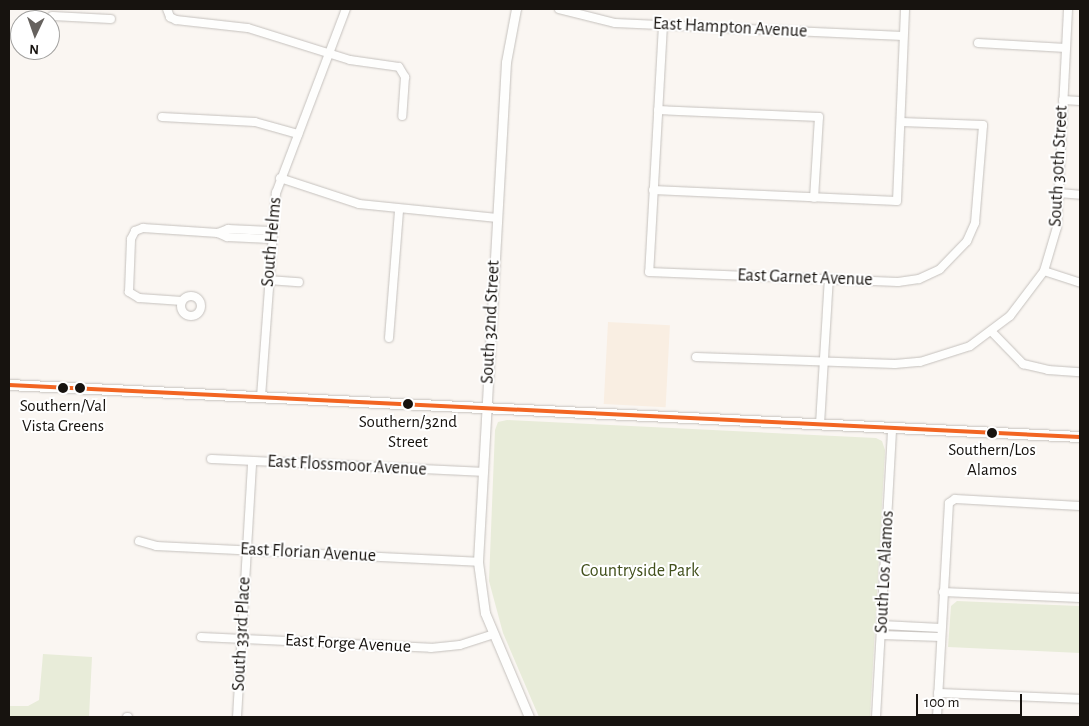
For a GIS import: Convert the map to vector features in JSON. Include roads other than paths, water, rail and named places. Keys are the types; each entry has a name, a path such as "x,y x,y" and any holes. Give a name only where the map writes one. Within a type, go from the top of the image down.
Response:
{"main road":[{"path":"9,385 1080,437"}],"street":[{"name":"South Helms","path":"261,397 271,235 280,178 346,9"},
{"name":"South 32nd Street","path":"516,9 506,62 478,562 485,613 529,717"},
{"name":"East Hampton Avenue","path":"559,9 592,19 663,25 903,36"},
{"path":"663,25 653,190 897,201 905,9"},
{"name":"South 30th Street","path":"696,357 825,360 895,364 920,362 955,353 992,332 1027,298 1044,271 1057,227 1068,9"},
{"path":"169,13 248,28 364,64 402,69 405,77 402,116"},
{"path":"60,16 111,19"},
{"path":"978,43 1066,48"},
{"path":"1063,100 1080,101"},
{"path":"658,110 819,117 814,198"},
{"path":"162,117 254,122 298,134"},
{"name":"East Garnet Avenue","path":"653,190 649,272 898,282 919,279 940,269 954,257 967,241 975,223 982,124 901,122"},
{"path":"280,178 359,204 399,210 497,218"},
{"path":"1059,193 1080,195"},
{"path":"389,338 399,210"},
{"path":"182,301 139,298 131,295 128,287 131,239 134,231 144,228 218,233 228,229 271,235"},
{"path":"1044,271 1080,283"},
{"path":"820,424 829,278"},
{"path":"268,280 299,282"},
{"path":"992,332 1024,364 1048,370 1080,372"},
{"path":"1019,372 1024,364"},
{"name":"South Los Alamos","path":"876,717 892,428"},
{"name":"East Flossmoor Avenue","path":"211,459 482,472"},
{"name":"South 33rd Place","path":"238,717 252,461"},
{"path":"936,717 949,503 955,499 1080,506"},
{"name":"East Florian Avenue","path":"139,541 151,545 478,562"},
{"path":"944,592 1080,598"},
{"path":"882,625 941,628"},
{"name":"East Forge Avenue","path":"201,637 431,648 460,645 493,634"},
{"path":"881,634 940,637"},
{"path":"938,693 1080,699"}],"place":[{"name":"Southern/Val Vista Greens","path":"63,388"},
{"name":"Southern/32nd Street","path":"408,404"},
{"name":"Southern/Los Alamos","path":"992,433"}],"park label":[{"name":"Countryside Park","path":"640,571"}]}
